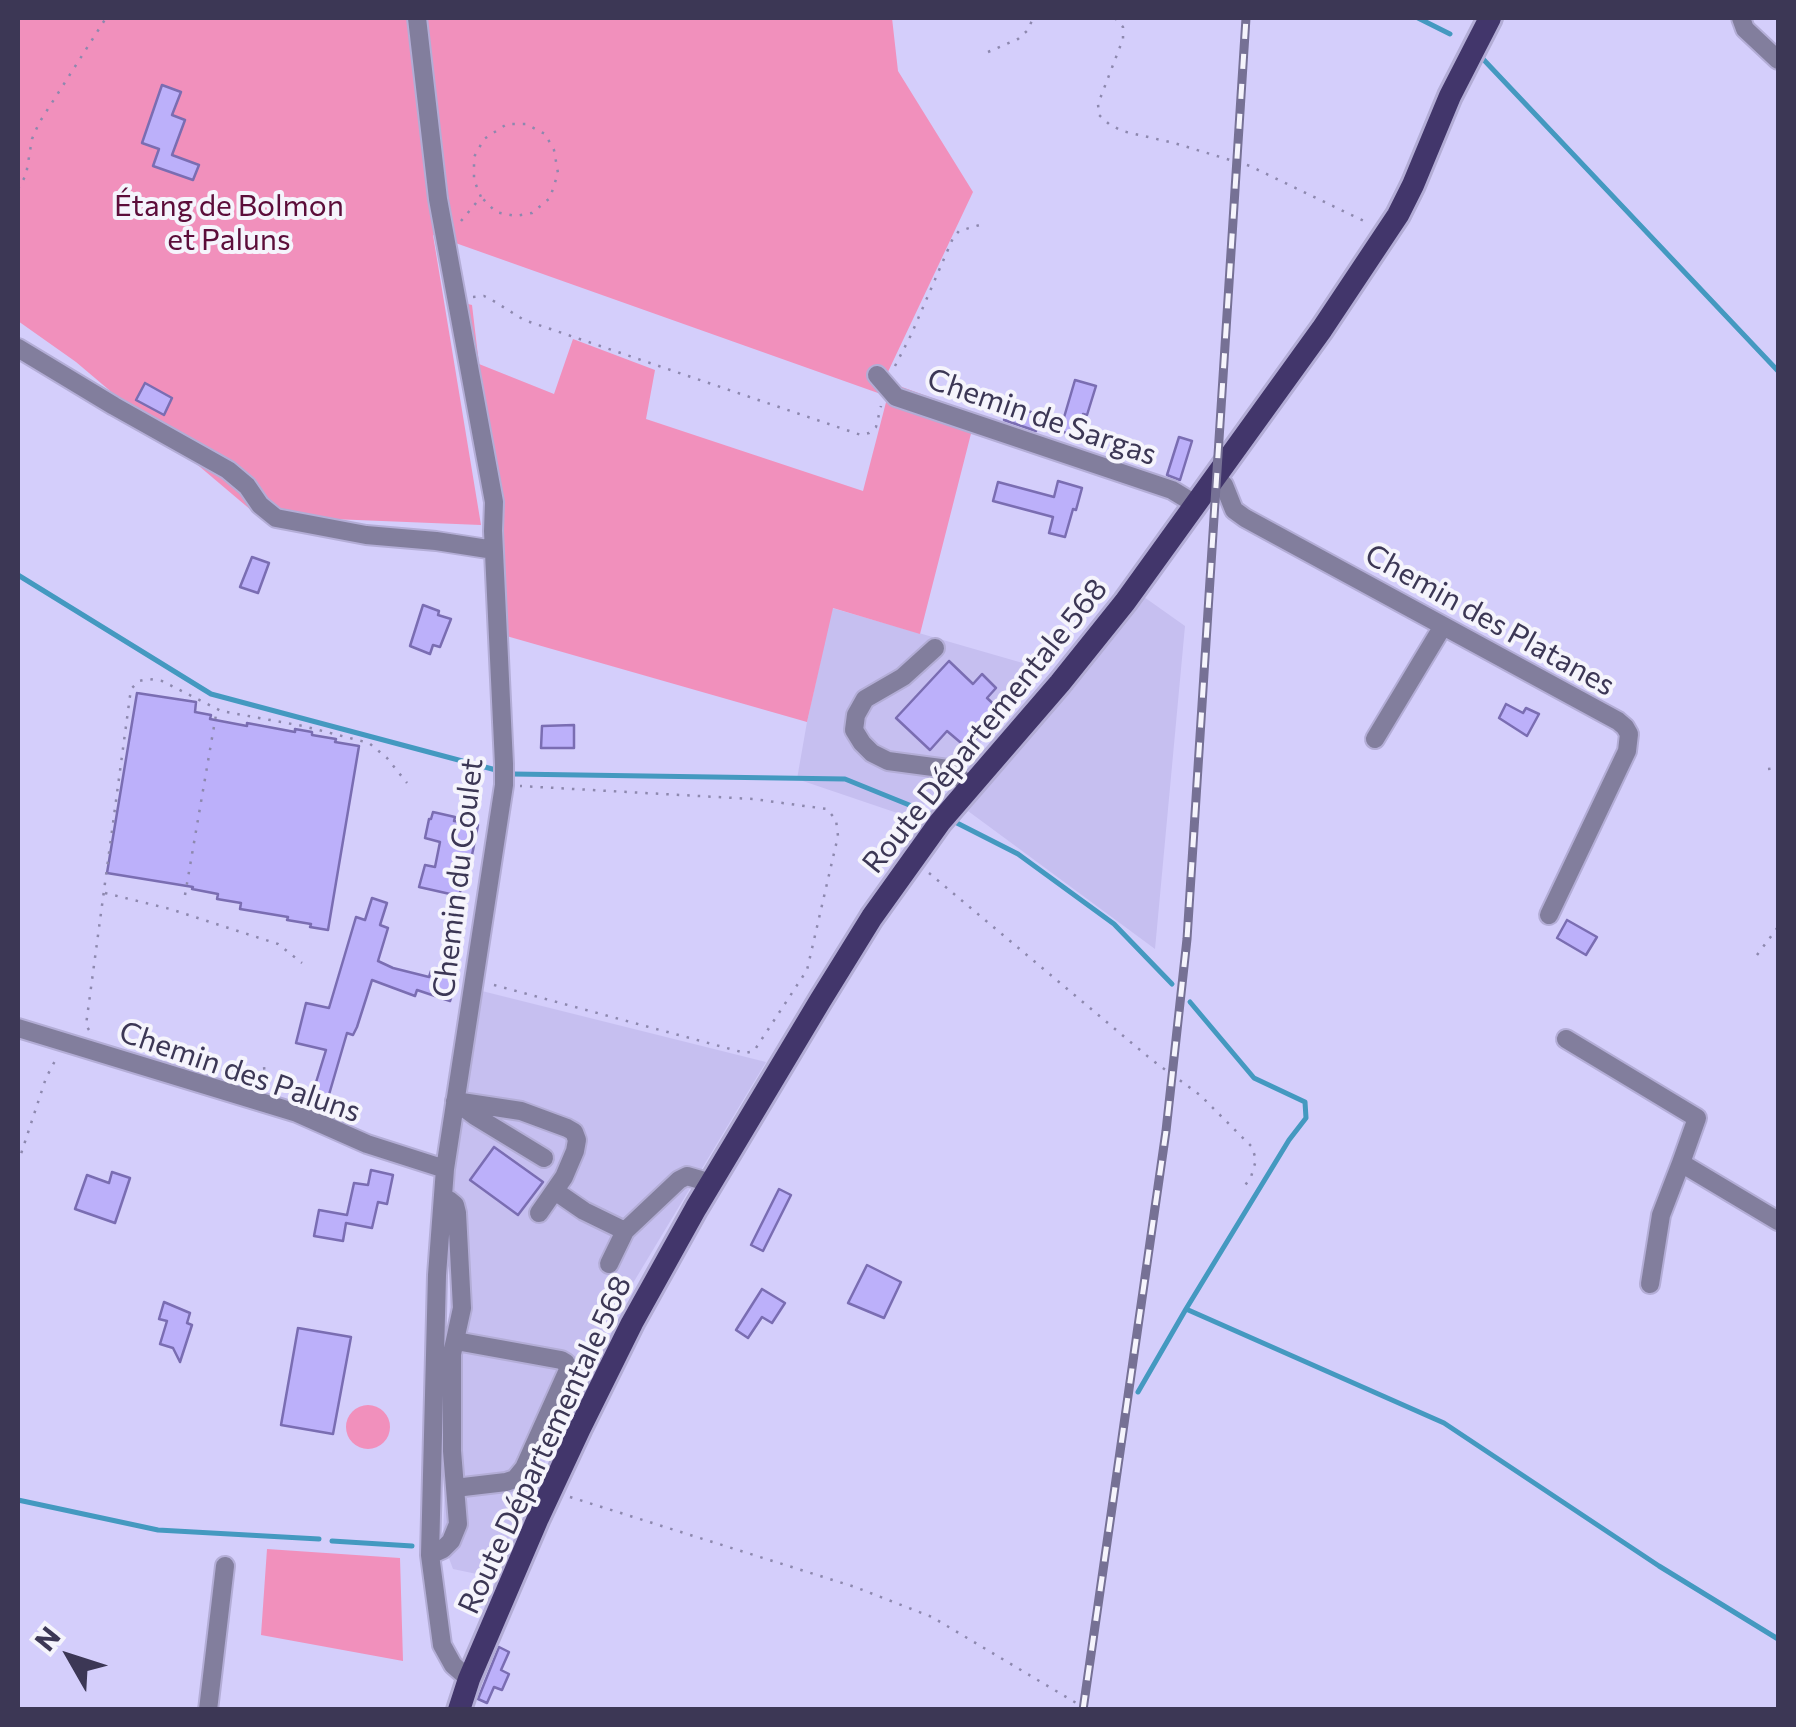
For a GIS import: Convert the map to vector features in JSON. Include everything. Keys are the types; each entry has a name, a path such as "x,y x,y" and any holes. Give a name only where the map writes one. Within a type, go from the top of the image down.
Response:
{"main road":[{"name":"Route Départementale 568","path":"459,1710 550,1491 632,1323 711,1183 872,916 970,785 1092,644 1322,329 1388,231 1413,185 1450,96 1490,18"}],"street":[{"name":"Chemin du Coulet","path":"416,18 438,199 494,502 504,785 445,1169 437,1275 430,1556 442,1645 453,1665 470,1679"},
{"path":"1741,18 1746,29 1778,60"},
{"path":"18,348 228,470 276,518 366,535 436,540 494,550"},
{"name":"Chemin de Sargas","path":"882,381 896,397 1172,490 1195,504"},
{"name":"Chemin des Platanes","path":"1216,476 1234,510 1245,518 1625,727 1629,734 1627,751 1549,915"},
{"path":"1376,738 1443,626"},
{"path":"936,648 904,677 865,699 856,714 854,730 872,753 899,763 948,770 970,785"},
{"name":"Chemin des Paluns","path":"18,1028 297,1113 366,1144 445,1169"},
{"path":"1566,1039 1697,1118 1661,1216 1650,1284"},
{"path":"455,1101 544,1158"},
{"path":"455,1101 521,1111 574,1132 575,1151 539,1213"},
{"path":"1681,1163 1778,1222"},
{"path":"610,1264 624,1231 679,1180 687,1176 711,1183"},
{"path":"555,1191 624,1231"},
{"path":"430,1556 443,1550 456,1534 458,1524 452,1451 452,1354 462,1308 457,1214 455,1205 443,1198"},
{"path":"455,1488 506,1482 524,1468 568,1370 561,1360 456,1340"},
{"path":"208,1710 225,1566"}],"path":[{"path":"18,189 40,123 106,18"},
{"path":"988,52 1018,38 1028,30 1033,18"},
{"path":"1115,18 1123,27 1123,38 1098,104 1100,115 1108,124 1250,166 1388,231"},
{"path":"507,124 526,124 545,134 554,150 558,173 550,198 532,213 515,216 496,212 481,197 474,180 474,157 484,139 507,124"},
{"path":"446,243 481,197"},
{"path":"457,298 484,296 524,320 861,434 869,433 876,427 882,381 889,376 911,334 953,238 959,231 984,224"},
{"path":"96,1034 86,1025 132,688 139,681 162,681 217,709 369,742 408,783"},
{"path":"185,895 217,709"},
{"path":"1768,769 1778,768"},
{"path":"474,980 754,1051 807,970 838,836 836,820 827,809 753,798 504,785"},
{"path":"912,860 1152,1060 1200,1095 1252,1147 1256,1160 1241,1191"},
{"path":"104,892 278,944 302,963"},
{"path":"1757,955 1778,928"},
{"path":"18,1162 46,1078 66,1043"},
{"path":"218,1071 271,1068"},
{"path":"550,1491 855,1587 932,1617 1088,1710"}],"shaded area":[{"path":"1144,597 1185,626 1155,949 968,811"},
{"path":"832,608 1047,670 912,818 797,779"},
{"path":"478,990 766,1062 615,1313 491,1577 453,1569 443,1542 453,1189"}],"green space":[{"name":"Étang de Bolmon et Paluns","path":"18,18 892,18 898,71 973,192 878,393 433,235 481,525 258,516 76,362 18,321"},
{"path":"448,299 472,305 479,364 554,394 573,339 655,370 646,419 863,491 891,383 976,414 920,634 833,608 807,722 489,631 487,505"},
{"path":"368,1405 384,1411 390,1427 384,1443 368,1449 352,1443 346,1427 352,1411"},
{"path":"267,1549 400,1558 403,1661 261,1635"}],"building":[{"path":"162,85 181,92 172,115 185,120 172,155 199,165 193,180 153,166 159,149 142,143"},
{"path":"1075,380 1096,386 1077,436 1060,431"},
{"path":"145,383 172,398 164,415 136,400"},
{"path":"1009,405 1040,415 1036,431 1004,420"},
{"path":"1179,437 1192,441 1180,480 1167,475"},
{"path":"1058,481 1082,488 1065,537 1049,533 1053,517 993,501 998,482 1054,497"},
{"path":"252,557 269,563 258,593 240,587"},
{"path":"423,605 451,619 440,647 433,645 430,654 410,646"},
{"path":"949,661 973,684 982,674 996,688 987,698 1001,711 967,748 947,731 930,750 896,718"},
{"path":"137,693 196,702 195,712 211,715 210,719 312,732 336,739 335,742 359,746 328,930 287,920 288,917 240,909 241,903 217,899 218,894 193,887 107,873"},
{"path":"1506,704 1523,713 1526,708 1539,714 1527,736 1499,718"},
{"path":"574,725 574,748 541,748 542,726"},
{"path":"433,812 478,825 459,896 419,887 425,865 435,867 440,842 425,838"},
{"path":"372,898 387,903 380,925 388,928 378,961 429,977 431,971 457,979 450,1001 417,990 415,996 372,980 357,1027 353,1035 347,1033 328,1098 353,1109 349,1118 309,1105 326,1050 296,1043 306,1003 329,1008 356,917 365,920"},
{"path":"1567,920 1597,937 1586,955 1557,938"},
{"path":"494,1147 543,1182 518,1215 470,1180"},
{"path":"371,1170 393,1175 387,1204 378,1202 372,1228 346,1223 343,1241 314,1236 319,1210 347,1215 354,1183 368,1185"},
{"path":"112,1172 130,1178 115,1223 75,1209 87,1175 109,1183"},
{"path":"779,1189 791,1195 763,1251 751,1245"},
{"path":"867,1265 901,1282 884,1318 848,1303"},
{"path":"762,1289 785,1303 772,1323 762,1317 748,1338 736,1330"},
{"path":"164,1302 190,1313 187,1323 192,1325 180,1362 173,1348 160,1344 167,1321 159,1319"},
{"path":"298,1328 351,1337 333,1434 281,1425"},
{"path":"499,1647 509,1652 501,1670 509,1674 502,1690 494,1687 487,1703 478,1699"}],"waterway":[{"path":"1418,18 1450,34"},
{"path":"1483,59 1778,371"},
{"path":"18,575 211,694 496,770"},
{"path":"513,774 845,779 929,813"},
{"path":"955,822 1018,854 1114,924 1172,984"},
{"path":"1190,1002 1254,1078 1305,1102 1306,1118 1186,1309 1444,1423 1659,1566 1778,1639"},
{"path":"1138,1392 1186,1309"},
{"path":"18,1500 158,1530 319,1539"},
{"path":"332,1541 412,1546"}],"railway":[{"path":"1083,1710 1166,1131 1187,939 1246,18"}]}
